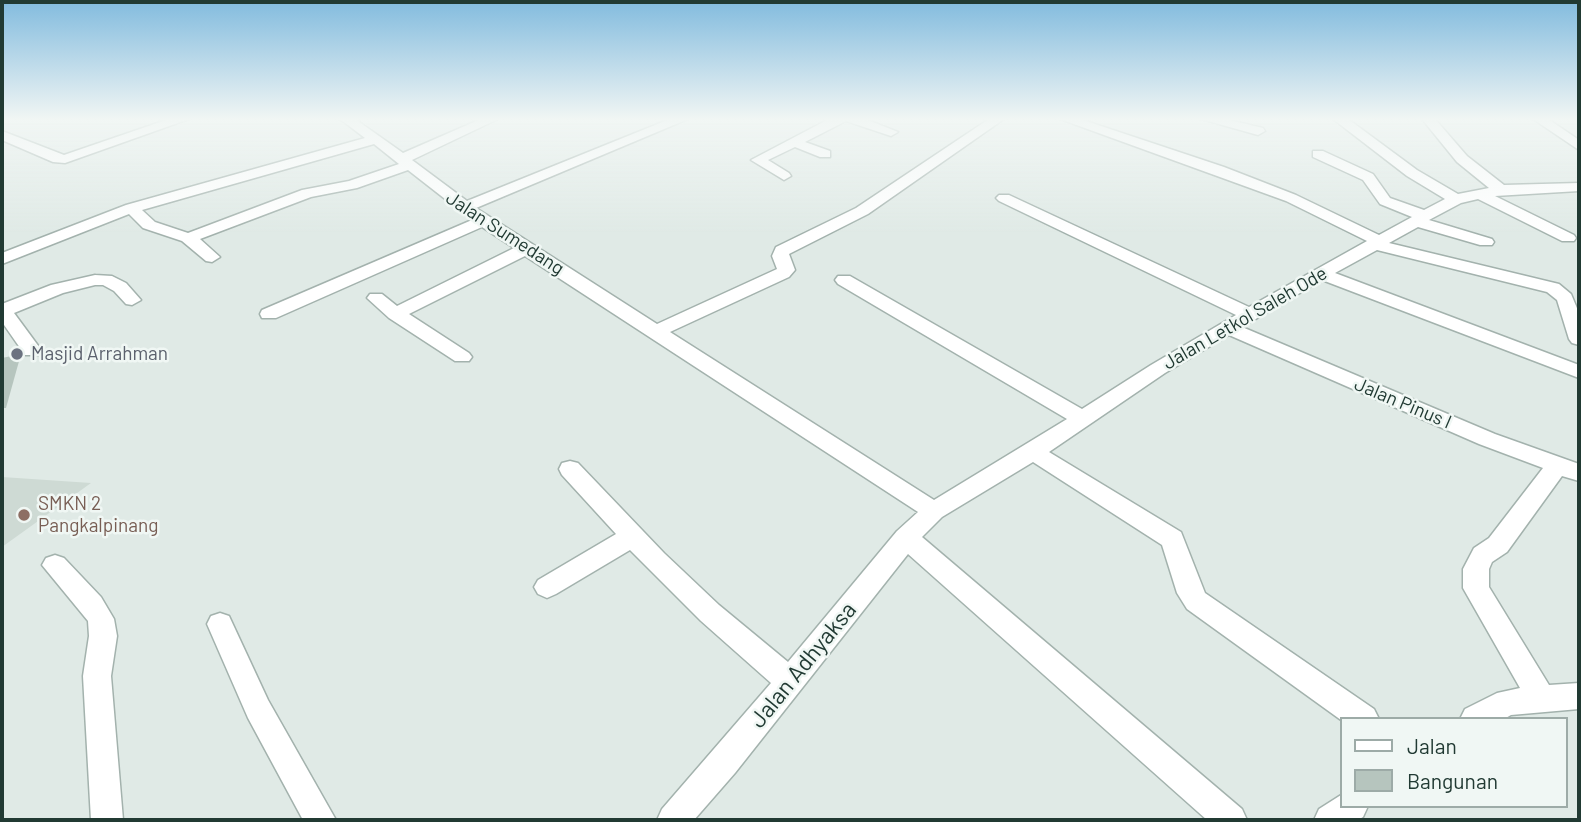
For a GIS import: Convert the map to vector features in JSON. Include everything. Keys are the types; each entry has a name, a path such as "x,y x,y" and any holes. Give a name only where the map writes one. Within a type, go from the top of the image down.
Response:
{"street":[{"path":"2,259 131,208 311,157"},
{"name":"Jalan Sumedang","path":"401,157 483,221 934,512"},
{"path":"188,237 307,193 352,185 416,157"},
{"path":"465,207 587,157"},
{"path":"763,157 758,160 784,176"},
{"path":"657,331 783,273 786,270 780,256 782,251 862,211 941,157"},
{"path":"1181,157 1291,198 1376,242 1553,288 1564,298 1579,338"},
{"path":"1325,157 1368,177 1385,201 1420,218 1486,242"},
{"path":"1391,157 1455,199"},
{"path":"1461,157 1501,190"},
{"name":"Jalan Letkol Saleh Ode","path":"934,512 1033,452 1158,369 1455,199 1501,190 1579,187"},
{"path":"1479,194 1568,238"},
{"path":"1004,198 1251,314"},
{"path":"131,208 149,225 188,237 212,257"},
{"path":"269,313 483,221"},
{"path":"396,314 527,248"},
{"path":"1322,274 1579,372"},
{"path":"32,351 3,310 57,289 95,280 106,280 121,287 132,300"},
{"path":"844,280 1083,419"},
{"path":"376,298 462,357"},
{"name":"Jalan Pinus I","path":"1228,328 1487,439 1569,469"},
{"path":"1033,452 1172,539 1190,593 1196,601 1361,717"},
{"path":"570,468 710,613 790,681"},
{"path":"1541,698 1475,588 1476,569 1483,555 1498,545 1569,469"},
{"name":"Jalan Adhyaksa","path":"673,820 905,538 934,512"},
{"path":"547,587 633,536"},
{"path":"905,538 1231,820"},
{"path":"55,565 92,605 101,619 103,636 97,676 107,820"},
{"path":"220,624 258,709 320,820"},
{"path":"1479,717 1507,702 1579,696"},
{"path":"1330,820 1349,808"}],"shaded area":[{"name":"SMKN 2 Pangkalpinang","path":"2,477 91,483 2,547"}],"building":[{"path":"21,354 6,408 2,408 2,358"}],"place":[{"name":"Masjid Arrahman","path":"17,354"},
{"name":"SMKN 2 Pangkalpinang","path":"24,515"}]}
